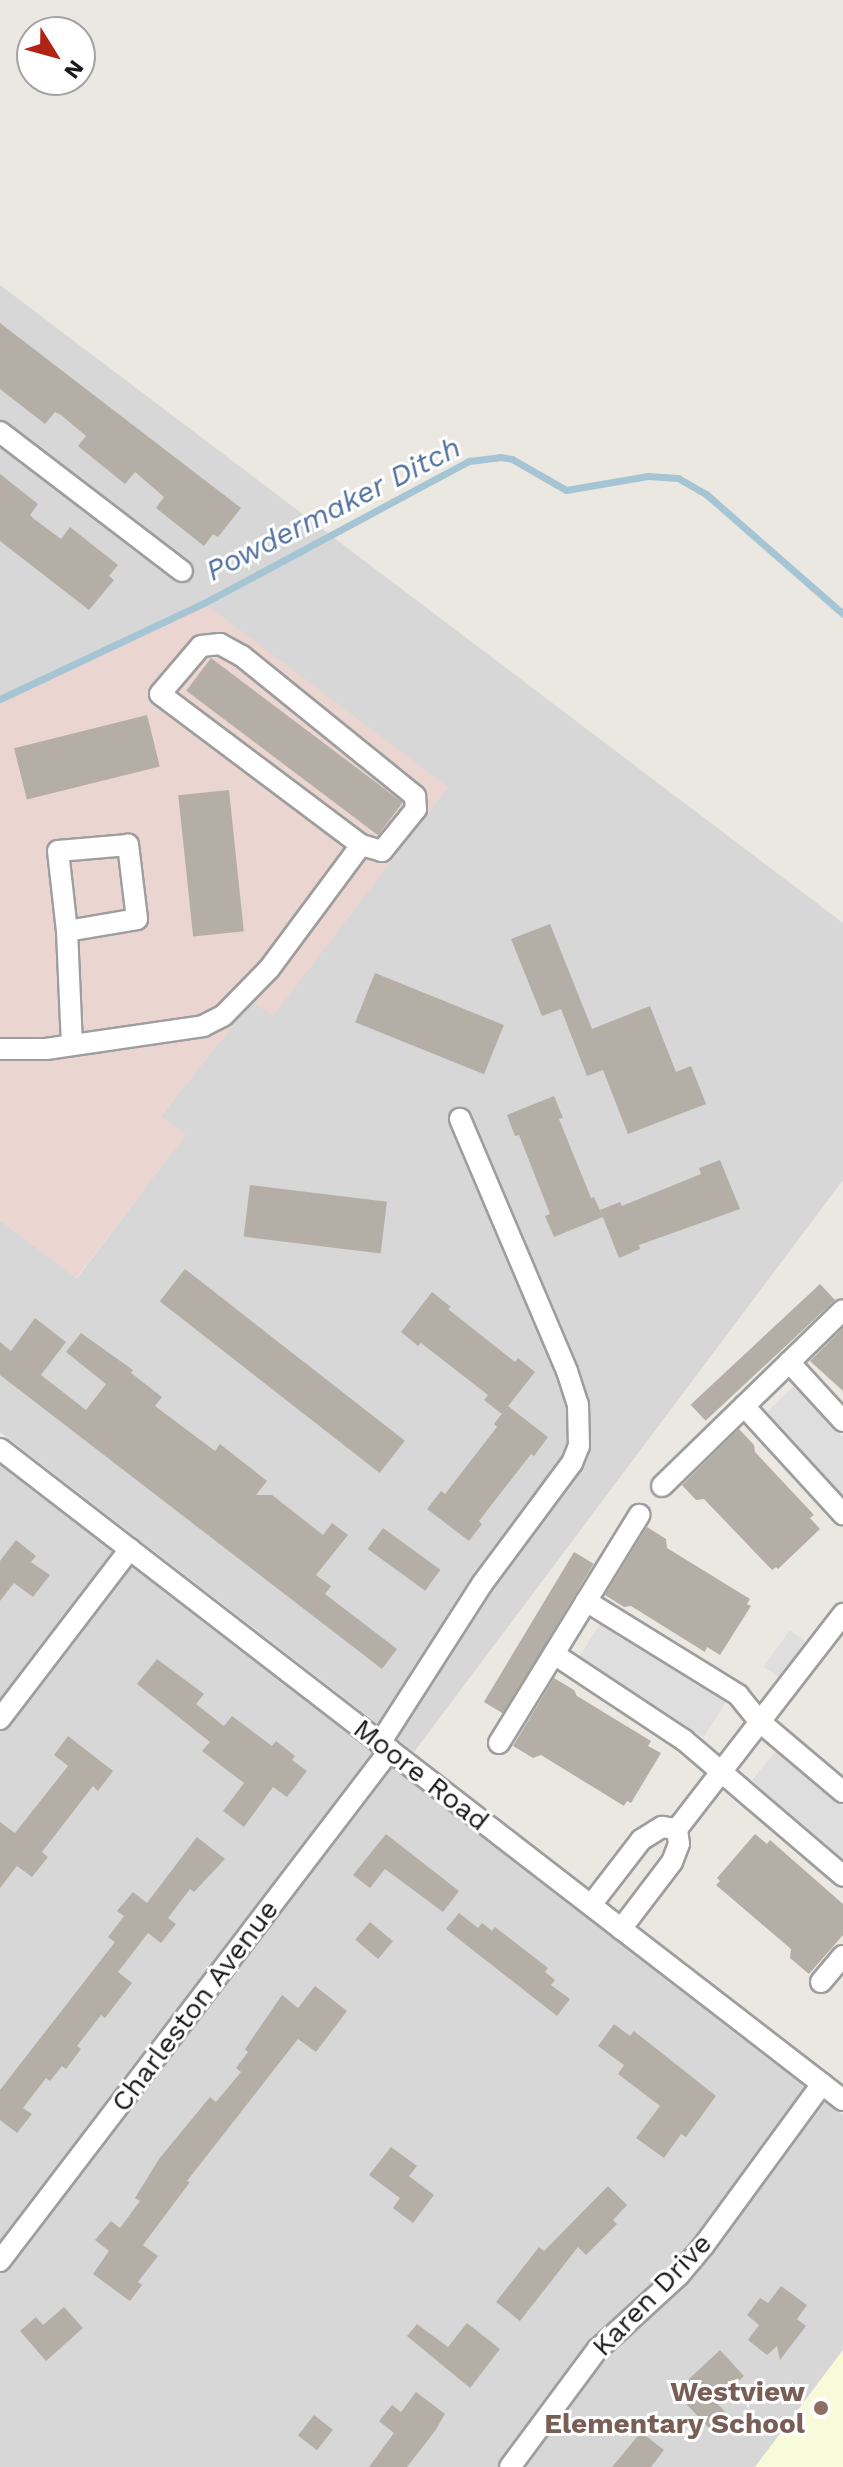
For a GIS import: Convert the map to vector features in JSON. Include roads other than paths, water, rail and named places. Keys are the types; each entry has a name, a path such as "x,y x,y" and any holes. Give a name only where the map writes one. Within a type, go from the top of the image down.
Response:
{"street":[{"path":"0,432 182,571"},
{"path":"220,644 242,656 415,796 416,809 382,851 361,845 160,694 201,646 220,644"},
{"path":"67,931 137,919 128,845 58,851 67,931 72,1045"},
{"path":"0,1049 12,1052 203,1026 223,1016 269,969 361,845"},
{"name":"Charleston Avenue","path":"0,2261 385,1747 482,1584 558,1484 579,1446 578,1405 567,1371 460,1119"},
{"path":"662,1486 843,1310"},
{"path":"789,1362 843,1421"},
{"path":"744,1406 843,1514"},
{"name":"Moore Road","path":"0,1449 843,2100"},
{"path":"499,1743 639,1515"},
{"path":"0,1719 130,1549"},
{"path":"586,1601 738,1695 759,1721 843,1792"},
{"path":"621,1929 672,1862 679,1844 677,1829 840,1622"},
{"path":"554,1654 684,1740 843,1876"},
{"path":"591,1905 641,1840 662,1827 677,1829"},
{"path":"821,1982 843,1956"},
{"name":"Karen Drive","path":"510,2467 597,2350 679,2275 704,2245 822,2084"}],"waterway":[{"name":"Powdermaker Ditch","path":"0,699 204,603 469,461 500,457 512,459 566,490 648,476 678,478 706,494 843,614"}],"place":[{"name":"Westview Elementary School","path":"821,2408"}]}
